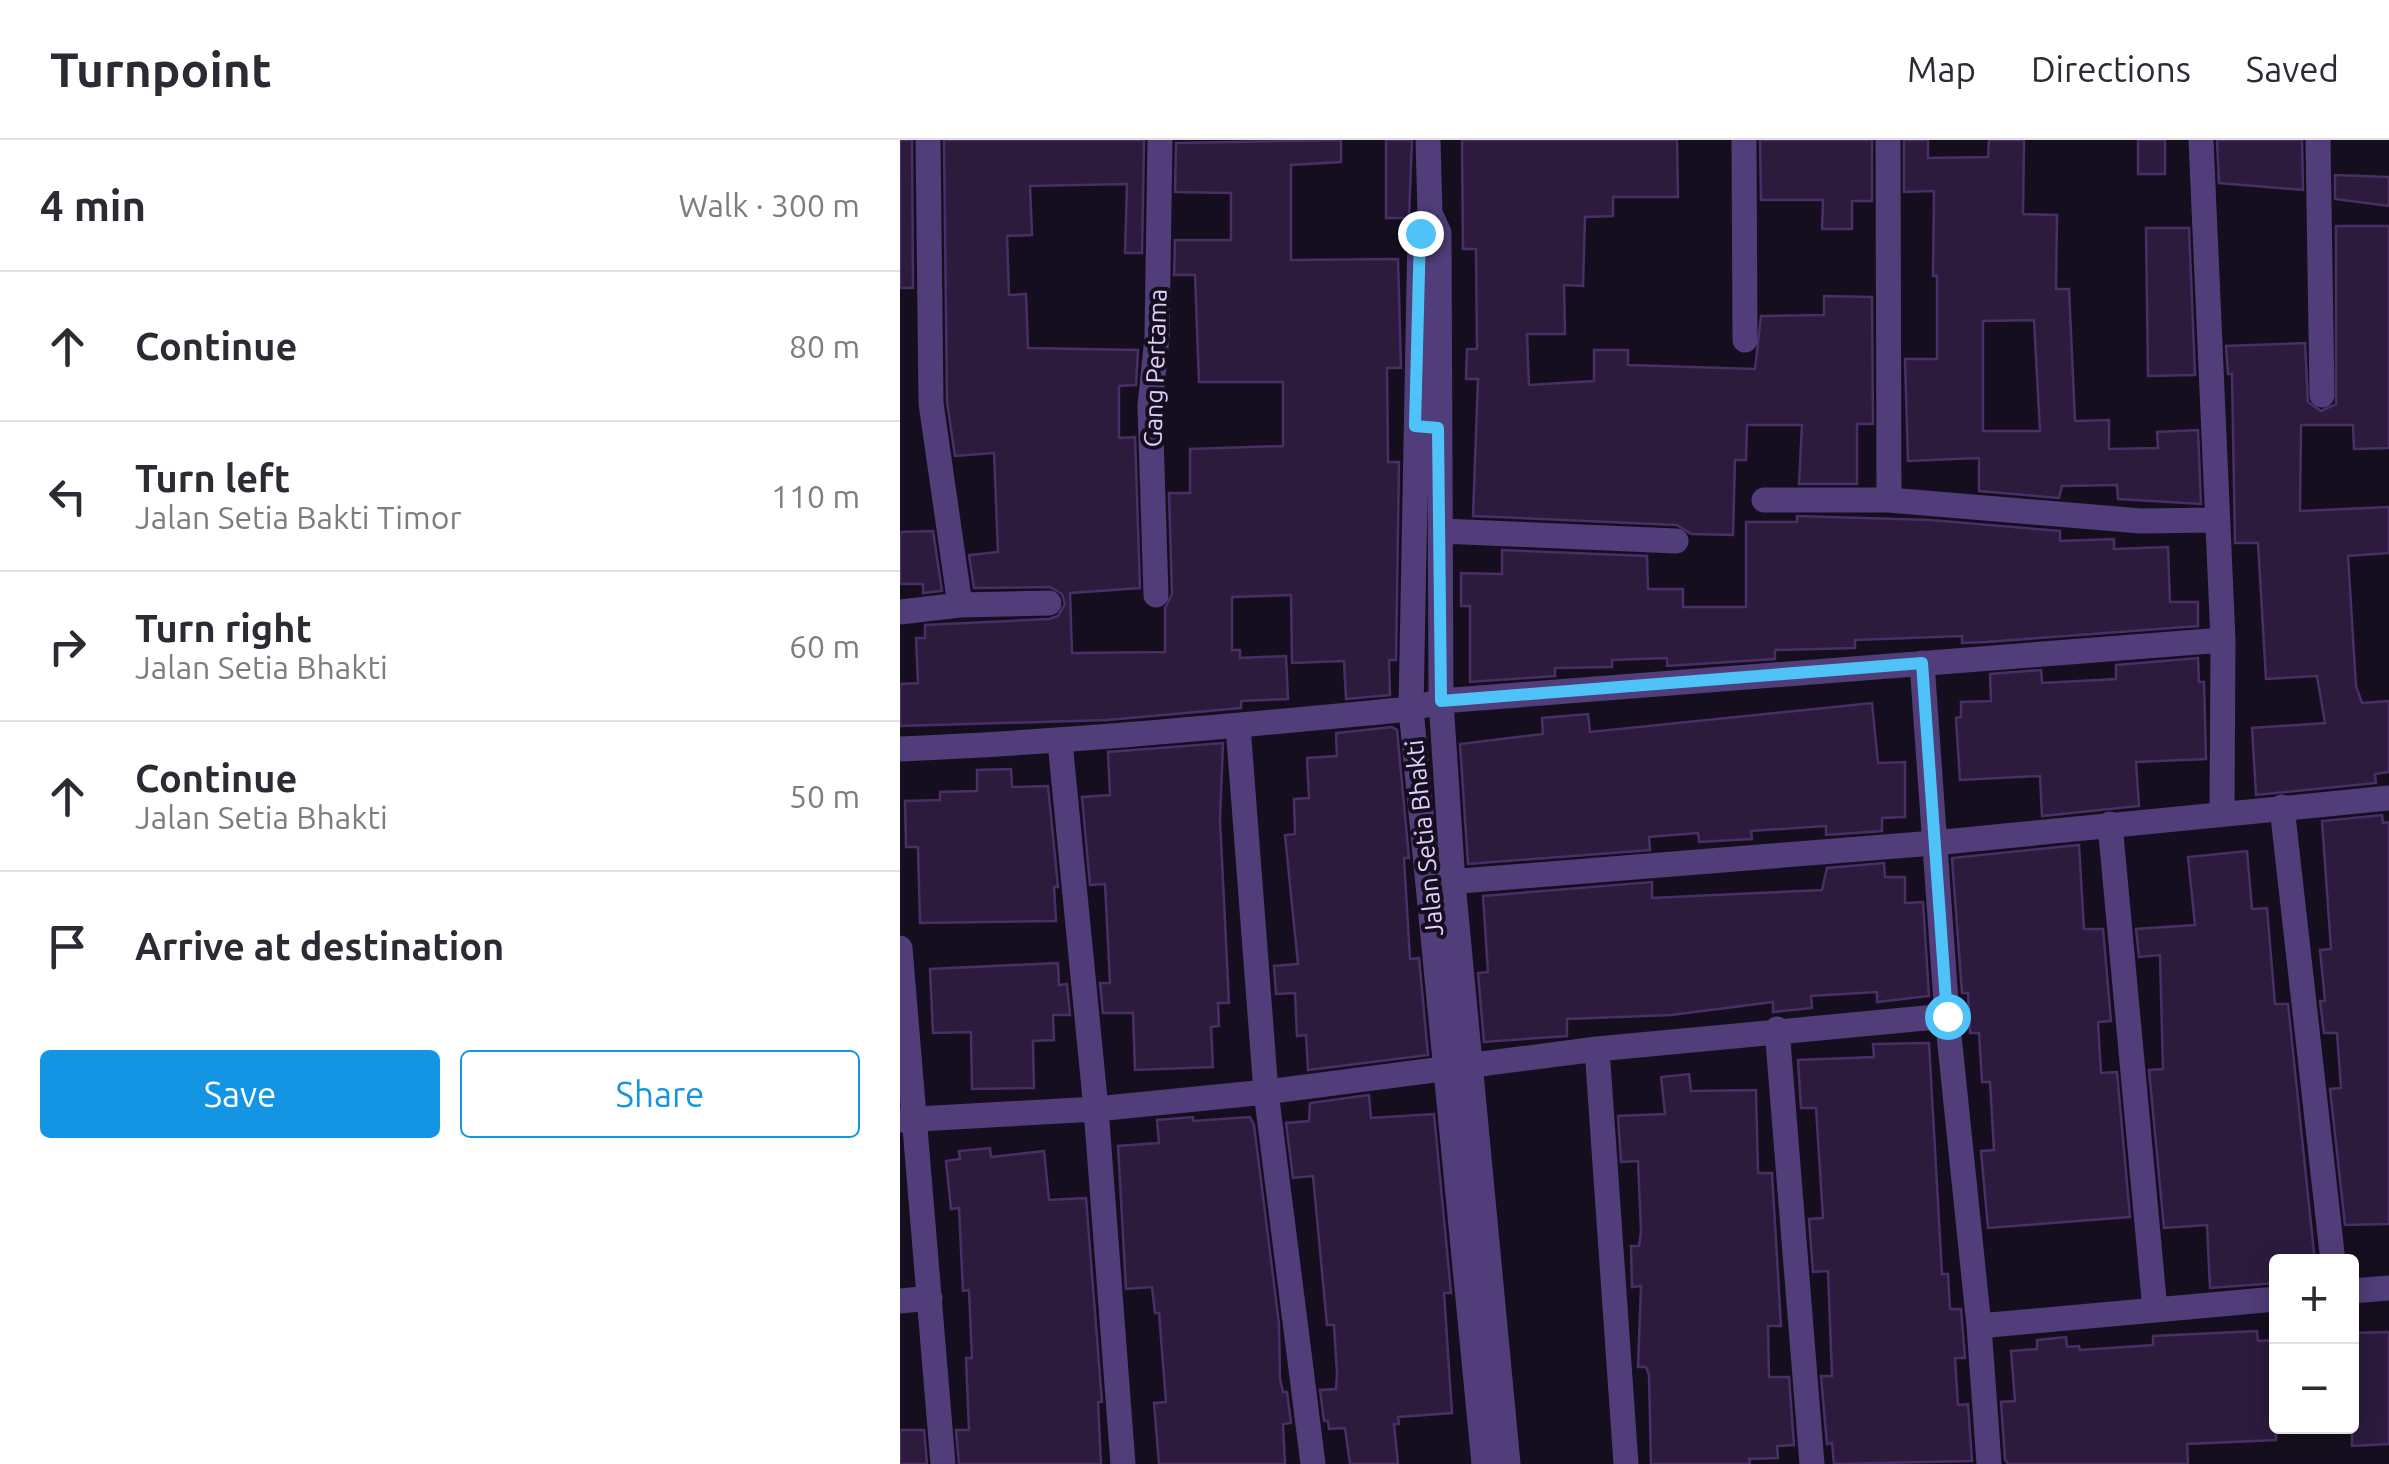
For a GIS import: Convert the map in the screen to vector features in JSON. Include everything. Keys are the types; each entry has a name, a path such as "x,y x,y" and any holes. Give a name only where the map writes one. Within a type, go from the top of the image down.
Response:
{"street":[{"path":"928,140 932,404 960,605"},
{"name":"Gang Pertama","path":"1156,595 1150,406 1157,338 1160,140"},
{"name":"Jalan Setia Bhakti","path":"1428,140 1430,213 1439,233 1411,709 1442,883"},
{"path":"1744,140 1745,340"},
{"path":"1888,140 1889,500"},
{"path":"2201,140 2222,640 2222,812"},
{"path":"2318,140 2322,395"},
{"name":"Jalan Setia Bhakti","path":"1427,427 1441,531 1442,883 1457,1066 1466,1293 1484,1464"},
{"path":"1764,500 1889,500 2141,520 2215,520"},
{"path":"1441,531 1676,541"},
{"path":"900,612 960,605 1049,603"},
{"path":"900,749 1060,742 1411,709 1441,701 2222,640"},
{"path":"1922,663 1947,1016 1980,1326 1989,1464"},
{"path":"1238,726 1266,1092 1314,1464"},
{"path":"1060,742 1096,1108 1124,1464"},
{"path":"1442,883 1934,843 2389,798"},
{"path":"2282,807 2332,1254"},
{"path":"2110,824 2155,1310"},
{"path":"900,948 907,1119 930,1298 944,1464"},
{"path":"907,1119 1096,1108 1266,1092 1596,1049 1947,1016"},
{"path":"1777,1030 1812,1464"},
{"path":"1596,1049 1626,1464"},
{"name":"Jalan Setia Bhakti","path":"1457,1066 1495,1292 1508,1464"},
{"path":"2359,1290 2389,1288"},
{"path":"1466,1293 1495,1292"},
{"path":"900,1301 930,1298"},
{"path":"1980,1326 2269,1299"}],"building":[{"path":"900,140 912,140 913,288 900,288"},
{"path":"944,140 1144,140 1142,253 1125,253 1127,184 1030,186 1032,235 1007,236 1009,295 1026,294 1028,348 1138,350 1136,385 1119,386 1119,438 1135,437 1140,588 1070,593 1072,653 1165,652 1165,608 1172,594 1169,493 1190,493 1190,449 1283,446 1283,382 1199,382 1195,275 1174,275 1175,240 1231,240 1231,193 1175,192 1176,143 1341,140 1341,162 1291,165 1291,260 1398,259 1401,368 1387,368 1388,462 1399,462 1396,660 1389,660 1390,695 1346,699 1344,661 1292,663 1291,595 1232,597 1232,650 1240,650 1240,658 1286,656 1288,699 1241,701 1241,708 1107,720 900,726 900,684 918,683 916,638 925,638 925,625 1049,619 1058,616 1065,604 1062,594 1050,587 974,588 969,555 998,552 994,453 955,456 947,402"},
{"path":"1386,140 1412,140 1409,218 1386,218"},
{"path":"1462,140 1677,140 1678,197 1613,197 1613,216 1585,217 1583,286 1564,285 1565,334 1527,334 1529,385 1594,381 1594,350 1628,350 1628,365 1755,369 1761,316 1824,315 1824,296 1872,297 1873,424 1857,424 1857,484 1799,484 1802,425 1747,425 1746,460 1735,460 1733,535 1691,534 1677,525 1473,516 1478,379 1466,379 1467,349 1477,349 1476,249 1463,249"},
{"path":"1760,140 1872,140 1872,201 1852,201 1852,229 1822,229 1823,200 1761,200"},
{"path":"1904,140 1928,140 1928,158 1988,157 1989,140 2024,140 2023,214 2057,215 2056,289 2069,289 2075,421 2109,420 2109,449 2158,448 2157,432 2198,430 2201,504 2118,499 2117,485 2062,486 2059,498 1979,491 1979,458 1908,461 1905,359 1937,359 1937,276 1933,276 1934,191 1904,192","holes":["2034,320 2040,431 1983,431 1983,321"]},
{"path":"2138,140 2165,140 2165,174 2138,174"},
{"path":"2217,140 2302,140 2303,190 2219,183"},
{"path":"2335,175 2389,177 2389,206 2335,199"},
{"path":"2336,226 2389,226 2389,448 2354,449 2353,425 2301,425 2300,511 2389,507 2389,553 2348,556 2356,686 2362,703 2389,701 2389,772 2375,774 2376,783 2256,795 2252,728 2325,723 2317,676 2266,679 2258,543 2235,543 2232,374 2228,374 2226,346 2305,343 2308,402 2321,411 2336,404"},
{"path":"2146,228 2189,228 2195,375 2148,376"},
{"path":"1797,516 1930,520 2060,531 2060,541 2114,539 2114,549 2168,547 2170,602 2198,602 2198,626 1962,643 1962,636 1855,640 1855,648 1775,650 1775,659 1667,666 1667,658 1612,660 1612,667 1555,668 1555,676 1470,682 1470,606 1461,606 1461,573 1502,574 1502,550 1647,556 1648,589 1683,589 1683,607 1746,607 1746,522 1797,522"},
{"path":"933,531 942,591 923,593 923,584 900,584 900,532"},
{"path":"2198,658 2199,682 2204,682 2206,759 2136,762 2139,806 2042,816 2040,776 1960,780 1956,718 1961,717 1961,702 1991,701 1990,674 2041,670 2042,683 2116,679 2116,665"},
{"path":"1872,703 1878,763 1905,762 1905,817 1882,818 1882,831 1826,835 1826,826 1751,831 1752,839 1699,842 1698,833 1649,837 1650,850 1468,864 1460,744 1543,734 1542,718 1588,714 1590,732"},
{"path":"1392,727 1397,730 1409,858 1404,858 1410,959 1419,958 1428,1055 1308,1070 1306,1035 1297,1036 1295,993 1276,994 1274,966 1298,964 1285,835 1295,834 1294,799 1309,798 1307,758 1337,756 1336,733"},
{"path":"1223,743 1220,820 1229,1003 1218,1003 1219,1026 1211,1027 1213,1067 1135,1070 1133,1013 1103,1013 1100,983 1110,983 1105,884 1090,885 1082,797 1110,795 1108,752"},
{"path":"1011,769 1012,787 1048,786 1058,887 1054,887 1056,921 920,923 918,847 906,847 905,801 940,800 940,792 977,791 977,770"},
{"path":"2382,815 2383,823 2389,822 2389,1224 2345,1225 2330,1089 2341,1088 2337,1033 2324,1033 2320,1001 2325,1001 2320,950 2331,949 2322,821"},
{"path":"2079,845 2084,929 2103,929 2111,1021 2098,1022 2101,1073 2117,1072 2130,1217 1988,1228 1981,1151 1994,1150 1990,1082 1982,1082 1979,1033 1970,1033 1968,993 1962,993 1952,858"},
{"path":"2247,851 2252,909 2267,908 2275,1004 2288,1004 2314,1254 2269,1254 2269,1284 2210,1288 2207,1225 2164,1228 2149,1070 2163,1069 2160,955 2139,957 2136,929 2195,925 2188,857"},
{"path":"1884,863 1885,877 1905,877 1905,903 1923,902 1929,996 1877,1002 1877,992 1811,996 1812,1008 1773,1012 1773,1002 1671,1015 1567,1019 1567,1036 1484,1042 1478,973 1488,972 1483,896 1652,882 1652,898 1822,890 1827,868"},
{"path":"1058,963 1059,985 1067,984 1070,1015 1053,1015 1054,1040 1033,1041 1034,1088 972,1089 971,1032 933,1033 930,969"},
{"path":"1929,1043 1942,1274 1948,1274 1950,1309 1961,1309 1965,1358 1955,1358 1958,1405 1968,1404 1972,1461 1834,1464 1832,1443 1827,1444 1821,1376 1832,1376 1828,1271 1813,1272 1809,1219 1823,1218 1816,1108 1801,1108 1798,1060 1874,1057 1873,1044"},
{"path":"1689,1074 1691,1091 1756,1090 1758,1173 1772,1173 1781,1326 1768,1326 1769,1377 1789,1377 1794,1445 1777,1446 1778,1458 1749,1459 1750,1464 1651,1464 1649,1375 1646,1367 1638,1367 1641,1286 1632,1287 1631,1246 1639,1246 1641,1232 1638,1161 1621,1162 1618,1116 1665,1114 1661,1077"},
{"path":"1369,1095 1371,1118 1434,1114 1451,1293 1444,1293 1452,1413 1398,1417 1399,1424 1394,1424 1398,1464 1350,1464 1345,1428 1329,1429 1328,1421 1324,1421 1320,1390 1336,1389 1334,1325 1327,1325 1313,1176 1293,1178 1286,1123 1309,1121 1310,1103"},
{"path":"1193,1117 1193,1121 1250,1117 1254,1125 1279,1324 1280,1379 1283,1392 1287,1392 1291,1423 1283,1424 1285,1464 1159,1464 1154,1403 1166,1402 1159,1313 1155,1313 1152,1287 1126,1289 1118,1146 1159,1143 1157,1120"},
{"path":"990,1148 991,1157 1044,1151 1049,1200 1086,1198 1102,1402 1098,1402 1101,1464 959,1464 956,1430 969,1430 966,1358 972,1358 969,1290 963,1291 959,1208 951,1209 946,1161 960,1159 959,1151"},
{"path":"2257,1331 2258,1341 2269,1340 2269,1434 2276,1434 2276,1440 2187,1444 2188,1464 2008,1464 2001,1402 2015,1401 2011,1351 2037,1349 2037,1340 2066,1337 2067,1347 2079,1346 2080,1350 2153,1345 2153,1336"},
{"path":"2389,1332 2389,1444 2352,1446 2352,1434 2359,1434 2359,1333"},
{"path":"900,1430 924,1430 927,1464 900,1464"}],"route":[{"path":"1420,233 1415,426 1438,428 1441,701 1922,663 1947,1016"}]}
